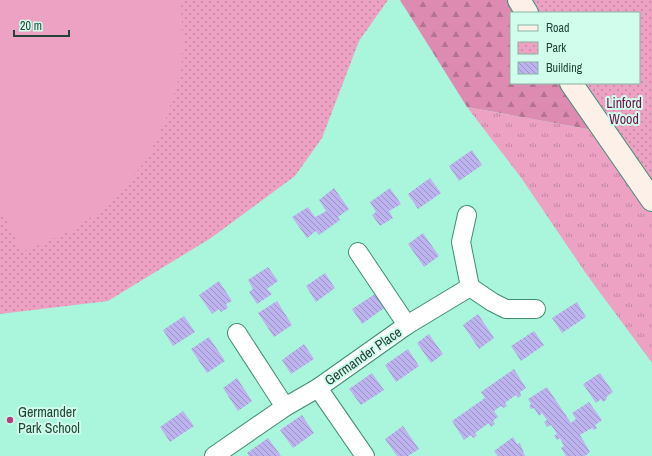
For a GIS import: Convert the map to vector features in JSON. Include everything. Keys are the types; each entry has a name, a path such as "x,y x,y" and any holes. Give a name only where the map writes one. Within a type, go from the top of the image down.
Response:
{"street":[{"path":"520,0 527,12"},
{"path":"572,84 652,200"},
{"path":"467,215 461,242 470,287 492,302 506,309 536,309"},
{"name":"Germander Place","path":"358,252 407,325"},
{"name":"Germander Place","path":"214,456 285,408 318,388 407,325 470,287"},
{"path":"237,334 285,408"},
{"name":"Germander Place","path":"318,388 365,456"}],"green space":[{"path":"0,0 388,0 359,41 322,138 295,176 211,238 108,301 0,314"},
{"path":"0,0 181,0 183,45 181,74 165,121 147,160 106,207 69,232 22,252 0,208"},
{"path":"400,0 517,0 524,12 510,12 510,84 571,84 604,132 467,107"},
{"name":"Linford Wood","path":"519,0 652,0 652,200 572,84 640,84 640,12 526,12"},
{"path":"652,73 652,363 587,275 522,179 467,107 603,132 590,84 640,84 640,82"}],"building":[{"path":"472,150 482,165 459,181 449,166"},
{"path":"430,178 441,193 418,209 408,194"},
{"path":"334,188 349,209 338,217 340,220 319,235 316,231 307,238 292,217 308,207 315,217 326,211 319,200"},
{"path":"390,188 401,204 389,211 393,218 380,226 372,215 376,212 370,202"},
{"path":"423,233 439,256 424,267 408,244"},
{"path":"268,267 278,281 267,289 272,294 257,304 249,292 253,289 248,280"},
{"path":"325,273 335,288 316,302 306,286"},
{"path":"219,281 232,301 226,304 228,308 221,312 219,309 212,314 199,295"},
{"path":"375,294 384,308 362,324 352,309"},
{"path":"277,301 292,325 274,337 258,313"},
{"path":"577,302 586,317 562,333 552,318"},
{"path":"478,314 494,338 479,349 463,325"},
{"path":"184,316 195,332 173,346 163,330"},
{"path":"534,331 544,345 521,361 511,346"},
{"path":"429,334 443,354 431,363 417,343"},
{"path":"209,337 225,361 207,373 191,349"},
{"path":"304,344 314,359 291,374 282,360"},
{"path":"408,349 419,366 396,382 385,365"},
{"path":"514,369 526,388 520,392 521,396 518,398 516,395 505,403 507,406 504,408 501,406 494,411 498,417 493,421 495,424 491,427 489,423 475,433 477,436 473,438 471,435 464,440 452,421 485,398 481,392"},
{"path":"372,373 384,390 361,405 349,389"},
{"path":"600,373 613,392 606,397 607,399 603,402 601,399 596,403 583,384"},
{"path":"237,378 252,401 238,411 223,388"},
{"path":"547,387 571,423 576,419 572,413 589,402 602,420 595,425 597,428 594,430 592,428 580,435 590,452 585,456 566,456 561,448 564,446 560,438 557,440 554,436 557,434 554,429 551,425 547,427 544,422 547,420 542,413 539,416 534,408 531,409 529,406 531,404 528,399"},
{"path":"183,411 194,426 170,442 160,427"},
{"path":"302,415 314,433 293,448 280,430"},
{"path":"403,426 419,449 408,456 397,456 385,439"},
{"path":"513,437 517,444 520,443 525,456 498,456 494,451"},
{"path":"268,438 281,456 249,456 247,453"}],"place":[{"name":"Germander Park School","path":"10,420"}]}
